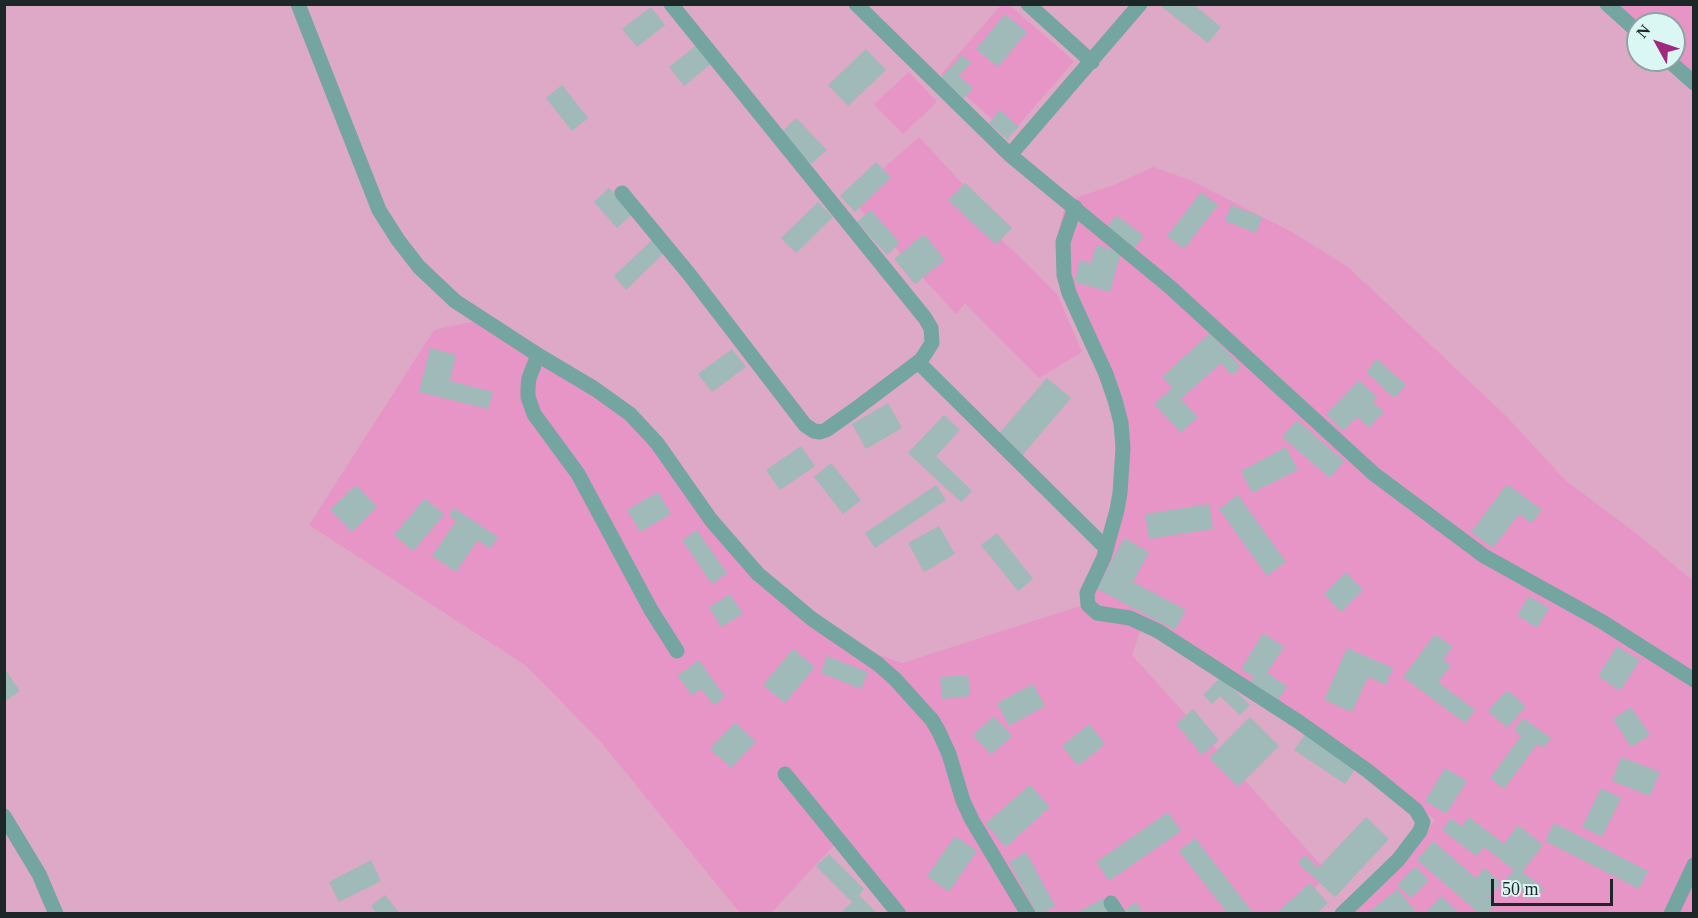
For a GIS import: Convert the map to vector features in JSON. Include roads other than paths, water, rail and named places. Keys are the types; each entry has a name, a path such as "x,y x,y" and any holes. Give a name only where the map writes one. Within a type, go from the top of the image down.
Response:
{"street":[{"path":"298,4 379,210 419,267 455,301 594,388 630,414 657,443 711,520 758,574 812,619 896,679 926,713 945,743 963,801 972,820 1028,914"},
{"path":"622,193 689,274 809,429 819,432 826,430 918,362 932,343 931,328 926,318 671,4"},
{"path":"856,4 1010,154 1170,287 1374,474 1484,556 1601,621 1694,680"},
{"path":"1028,4 1092,62"},
{"path":"1010,154 1140,4"},
{"path":"1607,4 1626,21"},
{"path":"1682,72 1694,83"},
{"path":"1075,207 1063,242 1064,275 1115,400 1122,431 1123,448 1120,493 1106,548 1087,593 1088,605 1092,610 1104,615 1136,620 1158,631 1299,722 1368,771 1419,814 1422,826 1408,848 1342,914"},
{"path":"538,355 529,378 528,388 528,397 534,414 578,474 651,610 677,651"},
{"path":"918,362 1106,548"},
{"path":"785,774 899,914"},
{"path":"4,816 39,874 57,914"},
{"path":"1671,914 1694,865"}]}
